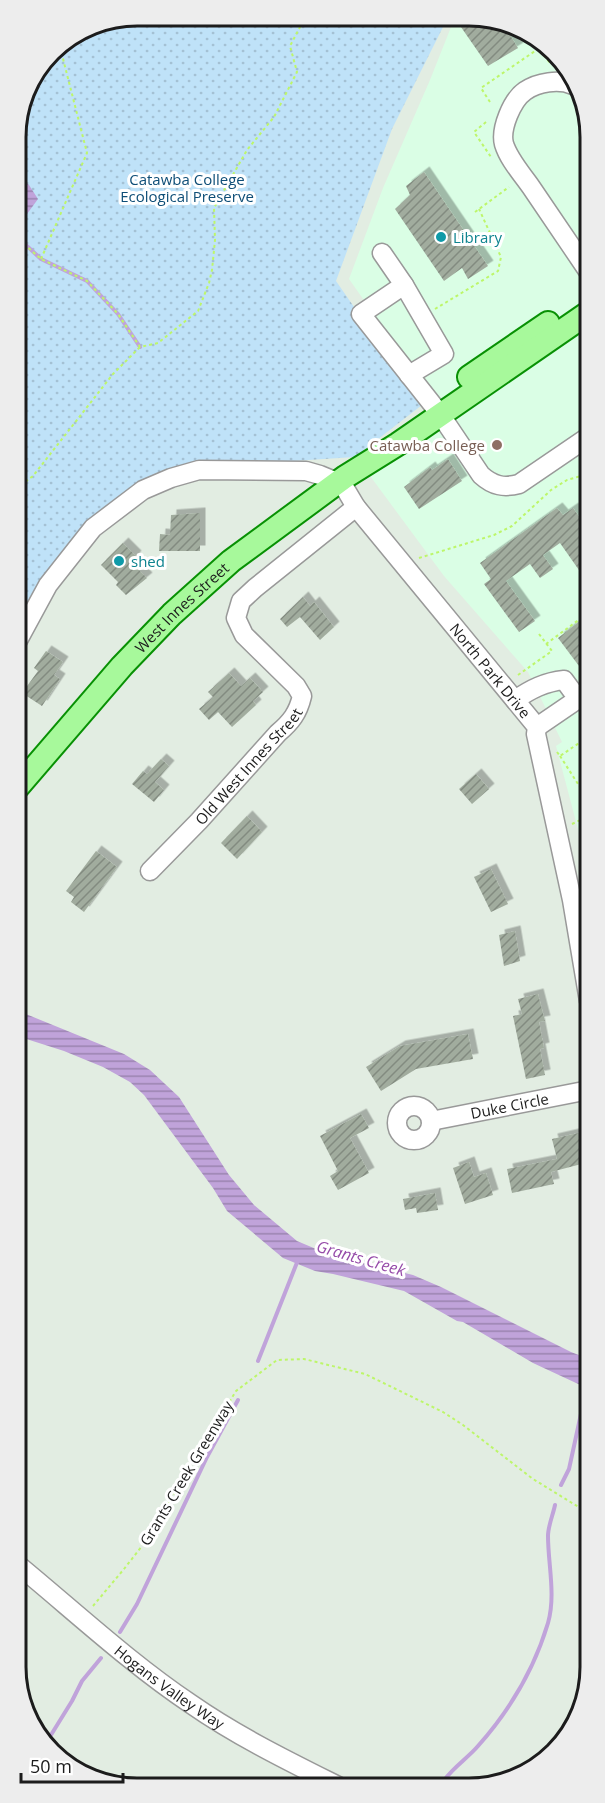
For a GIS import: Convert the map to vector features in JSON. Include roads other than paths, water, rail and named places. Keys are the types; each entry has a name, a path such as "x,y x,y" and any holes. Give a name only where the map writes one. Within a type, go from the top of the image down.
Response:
{"main road":[{"name":"West Innes Street","path":"436,409 509,348 580,303"},
{"name":"West Innes Street","path":"26,777 114,675 172,614 231,561 338,481 375,457 408,418 436,409 580,318"}],"street":[{"path":"566,82 537,85 524,91 514,101 508,115 503,141 514,162 580,259"},
{"path":"382,253 404,285 444,354 409,375"},
{"path":"404,285 361,314 436,409 481,475 489,482 499,486 509,487 519,484 580,443"},
{"path":"26,626 48,585 93,528 143,490 171,478 199,470 306,471 338,481"},
{"name":"North Park Drive","path":"338,481 356,507 537,728 536,734 579,944"},
{"name":"Old West Innes Street","path":"150,871 199,821 278,733 291,722 298,711 302,696 296,686 244,635 236,618 242,601 356,507"},
{"path":"515,700 531,689 550,681 564,680 578,699 537,728"},
{"path":"572,900 580,904"},
{"name":"Duke Circle","path":"430,1121 579,1092"},
{"name":"Hogans Valley Way","path":"26,1571 190,1704 229,1728 323,1778"}],"waterway":[{"path":"26,245 41,259 87,281 118,314 140,347"},
{"path":"258,1361 298,1260"},
{"path":"120,1632 137,1604 207,1457 238,1400"},
{"path":"561,1485 569,1469 579,1422"},
{"path":"446,1778 478,1746 511,1704 536,1657 550,1612 552,1591 548,1536 555,1505"},
{"path":"50,1736 82,1681 101,1658"}],"place":[{"name":"Library","path":"441,237"},
{"name":"Catawba College","path":"497,445"},
{"name":"shed","path":"119,561"}],"park label":[{"name":"Catawba College Ecological Preserve","path":"187,188"}],"water label":[{"name":"Grants Creek","path":"361,1258"}]}
